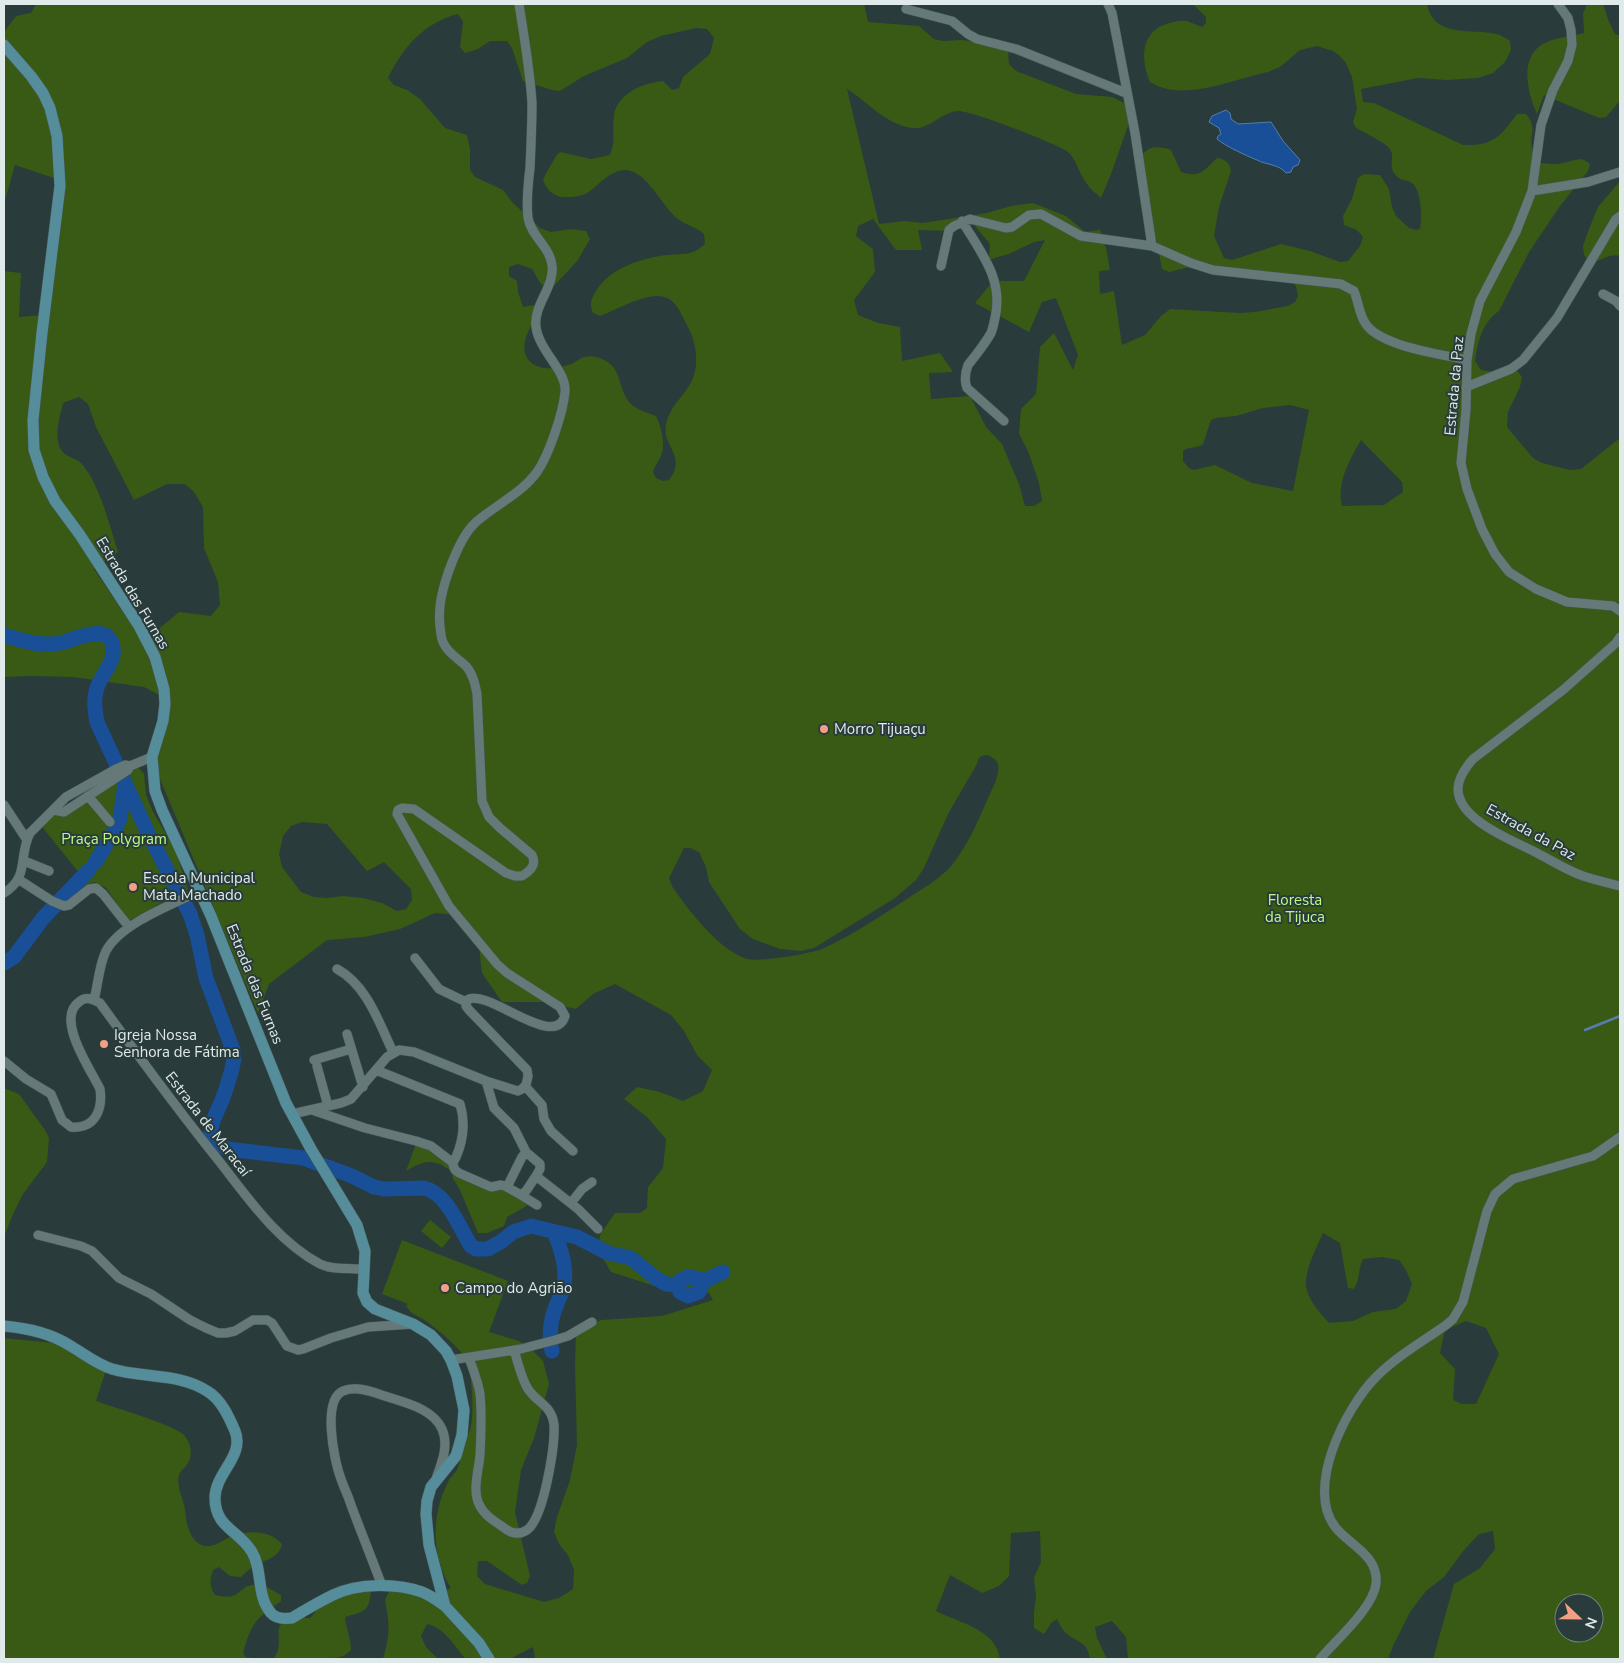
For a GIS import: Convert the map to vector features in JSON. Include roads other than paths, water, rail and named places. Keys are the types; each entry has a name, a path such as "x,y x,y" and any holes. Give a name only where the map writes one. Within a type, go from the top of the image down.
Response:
{"main road":[{"name":"Estrada das Furnas","path":"4,45 43,93 50,108 57,136 60,186 33,420 34,450 43,477 55,501 80,535 139,626 155,658 163,684 165,704 163,720 152,757 155,791 200,891 292,1114 357,1225 365,1251 363,1293 369,1305 375,1309 413,1324 431,1335 451,1360 464,1410 462,1435 456,1456 435,1481 427,1501 429,1545 445,1606 479,1643 489,1659"},
{"path":"4,1326 47,1334 113,1369 190,1382 210,1392 234,1428 237,1445 232,1459 217,1486 215,1496 217,1510 222,1522 252,1552 259,1573 265,1604 274,1616 286,1619 292,1618 334,1594 354,1588 382,1586 403,1588 426,1594 445,1606"},
{"path":"426,1594 440,1590"}],"street":[{"path":"466,1002 469,998 475,997 522,1018 552,1026 559,1025 565,1016 560,1007 507,973 497,964 449,906 396,814 402,808 414,809 506,873 522,876 533,865 532,855 500,828 489,816 482,801 477,694 473,678 466,667 445,646 441,636 441,600 449,572 462,543 474,524 519,491 538,472 550,447 565,392 561,375 543,349 536,326 536,315 552,276 553,266 544,247 531,228 528,218 527,202 532,102 519,4"},
{"path":"1108,4 1112,13 1135,133 1152,246"},
{"name":"Estrada da Paz","path":"1558,4 1568,18 1572,45 1568,60 1553,90 1541,125 1532,190 1516,232 1480,302 1471,334 1467,360 1466,410 1461,463 1470,497 1482,529 1495,554 1509,572 1536,589 1567,602 1613,606 1620,611"},
{"path":"906,9 952,21 968,34 977,38 1016,49 1126,93"},
{"path":"1532,190 1588,182 1620,172"},
{"path":"941,266 949,230 962,221 972,219 1001,227 1012,227 1029,215 1040,214 1081,236 1152,246 1191,263 1213,270 1341,284 1354,291 1364,322 1374,333 1390,342 1467,360"},
{"path":"1466,387 1511,369 1523,360 1557,318 1620,216"},
{"path":"962,221 991,269 998,296 998,306 992,331 968,365 965,382 967,388 1004,421"},
{"path":"1603,294 1616,301 1620,306"},
{"name":"Estrada da Paz","path":"1620,637 1616,643 1564,690 1473,759 1462,773 1458,789 1462,803 1472,816 1490,829 1582,876 1620,886"},
{"path":"4,893 11,889 22,871 30,833 66,797 152,757"},
{"path":"53,810 64,812 123,770"},
{"path":"88,796 110,822"},
{"path":"4,806 27,840"},
{"path":"24,861 49,871"},
{"path":"18,879 52,901 62,905 69,905 89,889 96,888 129,927"},
{"path":"4,1061 26,1080 51,1094 62,1120 71,1127 87,1126 98,1113 101,1097 100,1089 71,1029 71,1013 77,1003 85,999 94,1000 105,953 112,941 129,927 200,891"},
{"path":"292,1114 351,1099 393,1052 399,1050 414,1052 486,1082 518,1090 525,1086 528,1076 527,1070 469,1010 466,1002 439,990 415,958"},
{"path":"337,969 347,975 361,989 393,1052"},
{"name":"Estrada de Maracaí","path":"94,1000 100,1003 168,1097 241,1189 277,1230 320,1264 331,1268 365,1270"},
{"path":"347,1034 363,1087"},
{"path":"328,1106 315,1063 351,1049"},
{"path":"376,1070 460,1104 463,1131 459,1150 453,1163"},
{"path":"486,1082 491,1104 514,1128 526,1152 540,1164 540,1169 536,1176 521,1195"},
{"path":"525,1086 542,1105 544,1119 551,1131 573,1151"},
{"path":"310,1110 365,1128 431,1146 453,1163 455,1170 459,1173 491,1187 501,1185 507,1187 537,1205"},
{"path":"1320,1659 1359,1617 1374,1594 1376,1583 1376,1574 1372,1564 1364,1553 1336,1528 1328,1514 1324,1499 1325,1480 1332,1449 1355,1405 1375,1379 1400,1356 1453,1319 1462,1302 1486,1211 1495,1194 1513,1179 1593,1156 1620,1136"},
{"path":"507,1187 526,1152"},
{"path":"536,1176 571,1203 598,1229"},
{"path":"571,1203 582,1189 592,1182"},
{"path":"38,1235 82,1246 92,1251 119,1278 160,1299 190,1320 218,1333 230,1332 253,1320 268,1320 272,1322 287,1346 298,1350 368,1327 413,1324"},
{"path":"451,1360 544,1343 568,1336 592,1322"},
{"path":"469,1358 480,1394 478,1501 484,1512 494,1522 511,1533 516,1534 527,1530 533,1522 540,1505 554,1446 554,1425 547,1407 528,1390 514,1350"},
{"path":"382,1586 340,1476 333,1439 332,1412 335,1398 342,1391 359,1389 406,1403 425,1412 437,1421 442,1430 444,1458 435,1481"}],"water":[{"path":"1226,110 1230,113 1231,119 1238,124 1271,122 1283,141 1300,160 1298,165 1293,167 1291,172 1286,173 1276,166 1261,162 1236,151 1217,139 1221,134 1219,128 1209,122 1212,116"}],"waterway":[{"path":"4,635 45,644 60,643 91,634 105,635 110,639 113,647 112,658 99,683 95,696 97,722 148,833 190,914 197,935 206,978 233,1050 232,1069 211,1131 215,1141 228,1149 303,1158 352,1176 374,1187 384,1189 424,1188 432,1191 446,1204 471,1246 476,1249 488,1249 513,1232 531,1226 577,1237 608,1253 631,1258 666,1284 676,1285 682,1279 689,1277 704,1281 723,1272"},
{"path":"95,863 120,818 125,784"},
{"path":"4,963 14,957 43,918 88,871"},
{"path":"1585,1030 1620,1016"},
{"path":"552,1351 550,1339 552,1321 565,1275 561,1252 554,1232"},
{"path":"676,1285 680,1292 688,1296 699,1292 704,1281"}],"place":[{"name":"Morro Tijuaçu","path":"824,729"},
{"name":"Escola Municipal Mata Machado","path":"133,887"},
{"name":"Igreja Nossa Senhora de Fátima","path":"104,1044"},
{"name":"Campo do Agrião","path":"445,1288"}],"park label":[{"name":"Praça Polygram","path":"114,839"},
{"name":"Floresta da Tijuca","path":"1295,908"}]}
